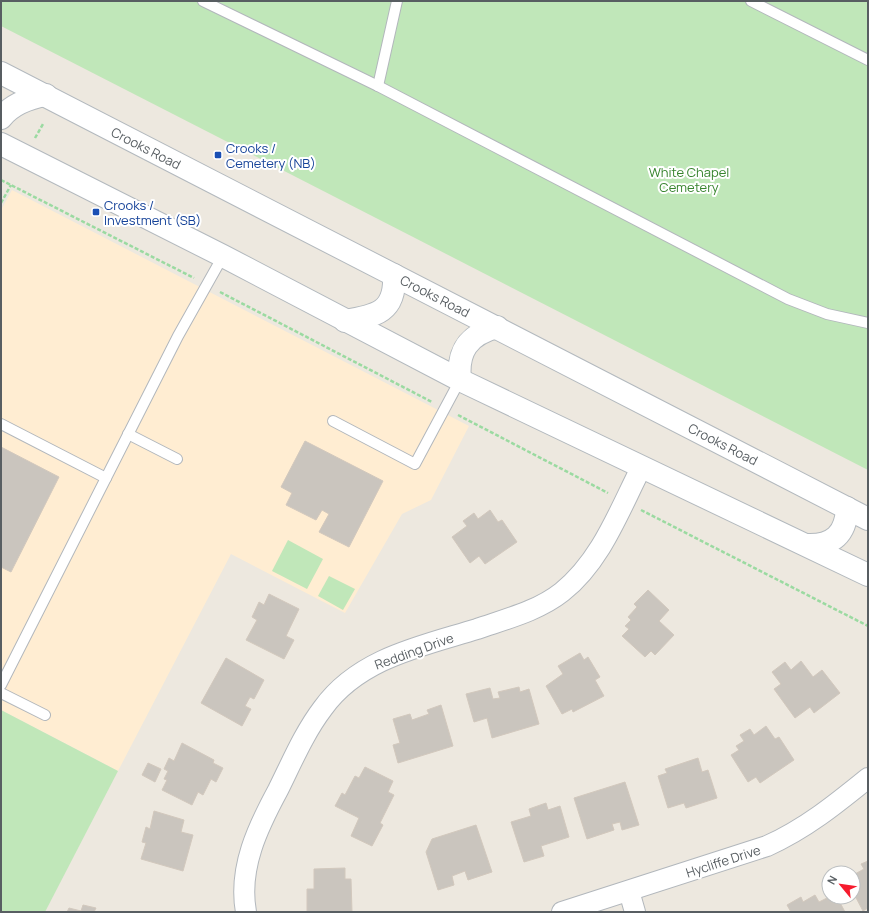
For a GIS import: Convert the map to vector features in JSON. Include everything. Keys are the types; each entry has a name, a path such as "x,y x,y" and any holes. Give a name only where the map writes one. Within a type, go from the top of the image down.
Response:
{"main road":[{"name":"Crooks Road","path":"1,73 868,519"},
{"path":"1,118 13,107 23,101 46,96"},
{"path":"1,144 223,256 460,380 641,468 868,574"},
{"path":"345,321 367,318 388,304 392,295 394,275"},
{"path":"460,380 458,365 460,355 466,346 484,330 497,327"},
{"path":"807,545 827,544 834,539 844,525 847,508"}],"street":[{"name":"Redding Drive","path":"246,912 244,892 246,873 250,854 260,827 309,729 333,695 369,667 391,656 528,611 562,592 574,581 599,551 641,468"},
{"name":"Hycliffe Drive","path":"562,912 746,854 792,835 813,821 868,778"},
{"path":"629,891 635,912"}],"lane":[{"path":"204,1 378,86 788,299 827,314 868,323"},
{"path":"378,86 397,1"},
{"path":"752,1 868,60"},
{"path":"1,685 178,336 223,256"},
{"path":"333,421 415,464 460,380"},
{"path":"1,424 106,478"},
{"path":"128,434 177,459"},
{"path":"1,693 46,715"}],"path":[{"path":"31,144 43,124"},
{"path":"1,203 11,185"},
{"path":"453,413 612,495"},
{"path":"636,507 868,626"}],"shaded area":[{"path":"12,190 469,426 431,500 402,514 345,613 231,554 118,771 1,710 1,210"}],"green space":[{"name":"White Chapel Cemetery","path":"1,1 868,1 868,470 1,26"},
{"path":"288,540 323,559 307,589 272,571"},
{"path":"329,576 355,589 343,610 318,596"},
{"path":"1,710 118,771 45,912 1,911"}],"building":[{"path":"305,441 383,481 349,547 319,532 329,514 322,510 316,520 286,505 292,493 281,487"},
{"path":"1,447 59,477 11,572 1,567"},
{"path":"490,510 498,522 502,520 517,542 485,564 479,556 470,563 452,537 467,526 463,521 474,513 478,519"},
{"path":"648,590 669,610 659,621 674,635 655,655 651,651 645,657 622,636 629,629 625,626 631,620 628,617 637,607 634,604"},
{"path":"269,594 299,609 286,636 294,640 284,659 246,640 257,620 252,617 259,602 264,605"},
{"path":"580,653 584,660 588,657 600,677 595,680 604,696 573,712 572,709 562,714 546,686 563,674 558,666"},
{"path":"226,658 264,680 254,699 250,697 245,706 251,709 242,726 201,703"},
{"path":"801,661 813,677 822,670 840,693 814,713 810,707 795,718 774,689 781,684 772,672 785,662 791,670"},
{"path":"519,687 520,692 529,689 539,724 492,738 487,718 474,722 466,694 490,688 493,699 500,698 498,692"},
{"path":"441,705 453,746 398,763 393,745 400,743 393,719 410,714 412,720 429,714 427,710"},
{"path":"766,726 775,739 779,737 794,760 760,783 756,777 748,782 731,755 739,750 736,746 744,741 740,735 750,729 754,735"},
{"path":"182,743 214,760 213,763 223,768 216,782 211,779 203,795 198,792 192,805 162,790 167,780 164,779 168,771 164,769 169,758 174,761"},
{"path":"698,758 702,772 708,770 717,798 686,808 684,803 668,808 658,776 667,773 665,769"},
{"path":"148,763 161,769 155,782 142,775"},
{"path":"365,767 393,781 388,792 394,795 380,823 383,825 372,846 351,836 359,818 335,806 342,793 345,795 355,776 359,778"},
{"path":"625,782 639,825 622,830 620,822 612,824 614,830 587,839 574,798"},
{"path":"546,803 548,810 560,806 569,837 541,846 544,856 524,862 511,822 531,816 529,809"},
{"path":"154,811 184,820 181,832 193,835 183,871 141,859 146,843 142,842 146,827 150,829"},
{"path":"476,825 492,872 468,880 465,871 452,876 454,885 438,890 426,852 432,839"},
{"path":"868,861 868,908 863,911 860,905 861,871 864,869 861,864"},
{"path":"345,868 345,879 351,879 352,912 307,912 307,889 314,889 314,869"},
{"path":"815,895 819,902 821,901 821,905 841,905 845,912 791,912 787,905 801,897 803,902"},
{"path":"83,905 96,908 94,912 67,912 69,908 81,911"}],"place":[{"name":"Crooks / Cemetery (NB)","path":"218,155"},
{"name":"Crooks / Investment (SB)","path":"96,212"}]}
